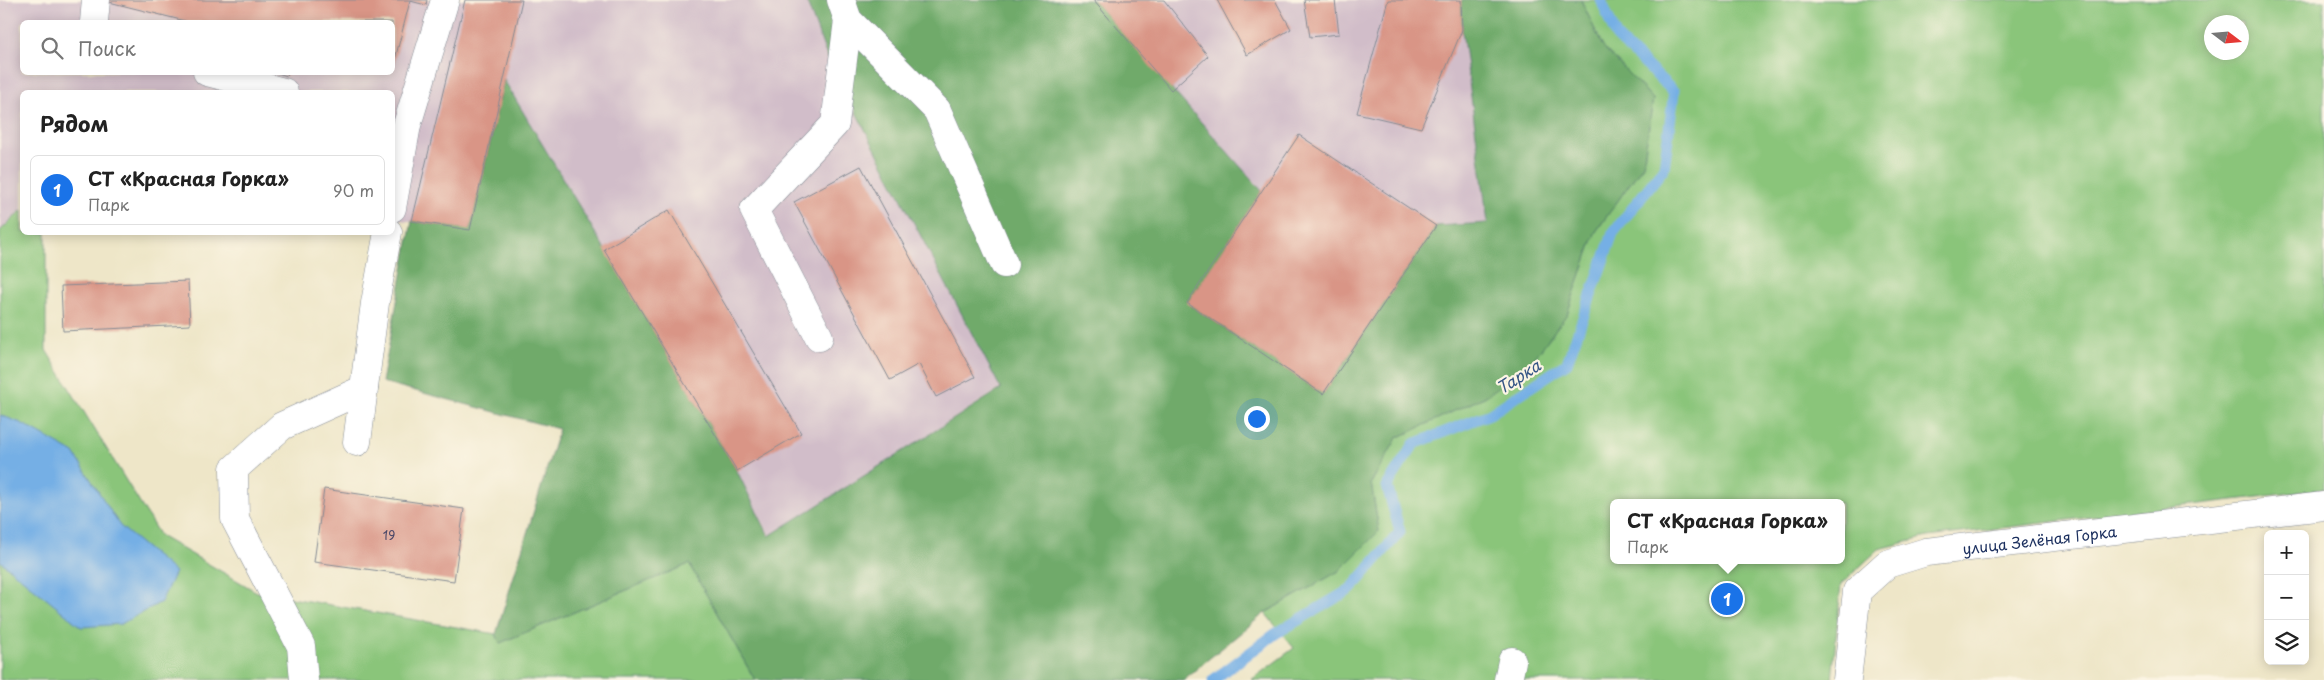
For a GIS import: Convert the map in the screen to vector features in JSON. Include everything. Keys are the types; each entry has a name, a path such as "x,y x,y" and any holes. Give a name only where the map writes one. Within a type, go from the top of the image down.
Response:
{"street":[{"path":"94,20 96,0"},
{"path":"395,191 407,125 446,0"},
{"path":"844,10 936,110 1004,264"},
{"path":"819,337 754,210 835,124 844,10"},
{"path":"219,75 276,90"},
{"path":"357,442 387,235"},
{"path":"304,680 301,646 235,518 234,469 282,426 364,389"},
{"name":"улица Зелёная Горка","path":"1847,680 1857,591 1887,564 1926,552 2324,506"}],"shaded area":[{"path":"0,0 806,0 828,59 1001,388 770,536 737,471 504,80 470,230 395,219 395,90 20,90 20,212 0,231"},
{"path":"1093,0 1461,0 1462,30 1488,223 1436,226 1299,135 1262,191"}],"green space":[{"path":"806,0 1093,0 1262,191 1187,303 1323,394 1436,226 1488,223 1462,30 1461,0 1581,0 1603,47 1653,99 1643,165 1595,233 1567,314 1530,364 1486,396 1397,438 1371,483 1379,531 1339,571 1265,613 1183,680 755,680 689,564 500,643 496,634 559,429 382,382 412,221 470,230 504,80 737,471 769,536 1001,389 828,59"},
{"path":"1581,0 2324,0 2324,489 1927,537 1879,549 1841,584 1832,680 1251,680 1294,648 1265,613 1339,571 1379,531 1371,483 1397,438 1486,396 1567,314 1595,233 1643,165 1653,99 1603,47"},
{"path":"20,212 20,235 46,235 46,350 160,536 257,592 496,634 500,643 689,564 755,680 0,680 0,231"}],"water":[{"path":"0,415 21,423 74,453 120,526 175,572 161,602 121,624 81,627 0,561"}],"building":[{"path":"109,0 427,0 426,5 410,1 395,59 395,20 181,20 109,2"},
{"path":"465,0 522,0 470,230 412,221"},
{"path":"1093,0 1164,0 1208,56 1171,90"},
{"path":"1217,0 1275,0 1291,29 1247,55"},
{"path":"1304,0 1335,0 1339,34 1310,37"},
{"path":"1388,0 1461,0 1462,30 1421,128 1357,113"},
{"path":"1299,135 1436,226 1323,394 1187,303"},
{"path":"861,166 975,377 936,397 919,364 890,380 794,202"},
{"path":"669,210 801,433 737,471 604,249"},
{"path":"188,281 190,325 63,331 61,286"},
{"path":"324,489 464,509 454,581 314,562"}],"waterway":[{"name":"Тарка","path":"1213,680 1275,634 1351,589 1400,532 1387,486 1414,444 1490,414 1567,363 1613,233 1664,168 1674,92 1616,36 1601,0"}],"place":[{"name":"СТ «Красная Горка»","path":"1727,599"}]}
